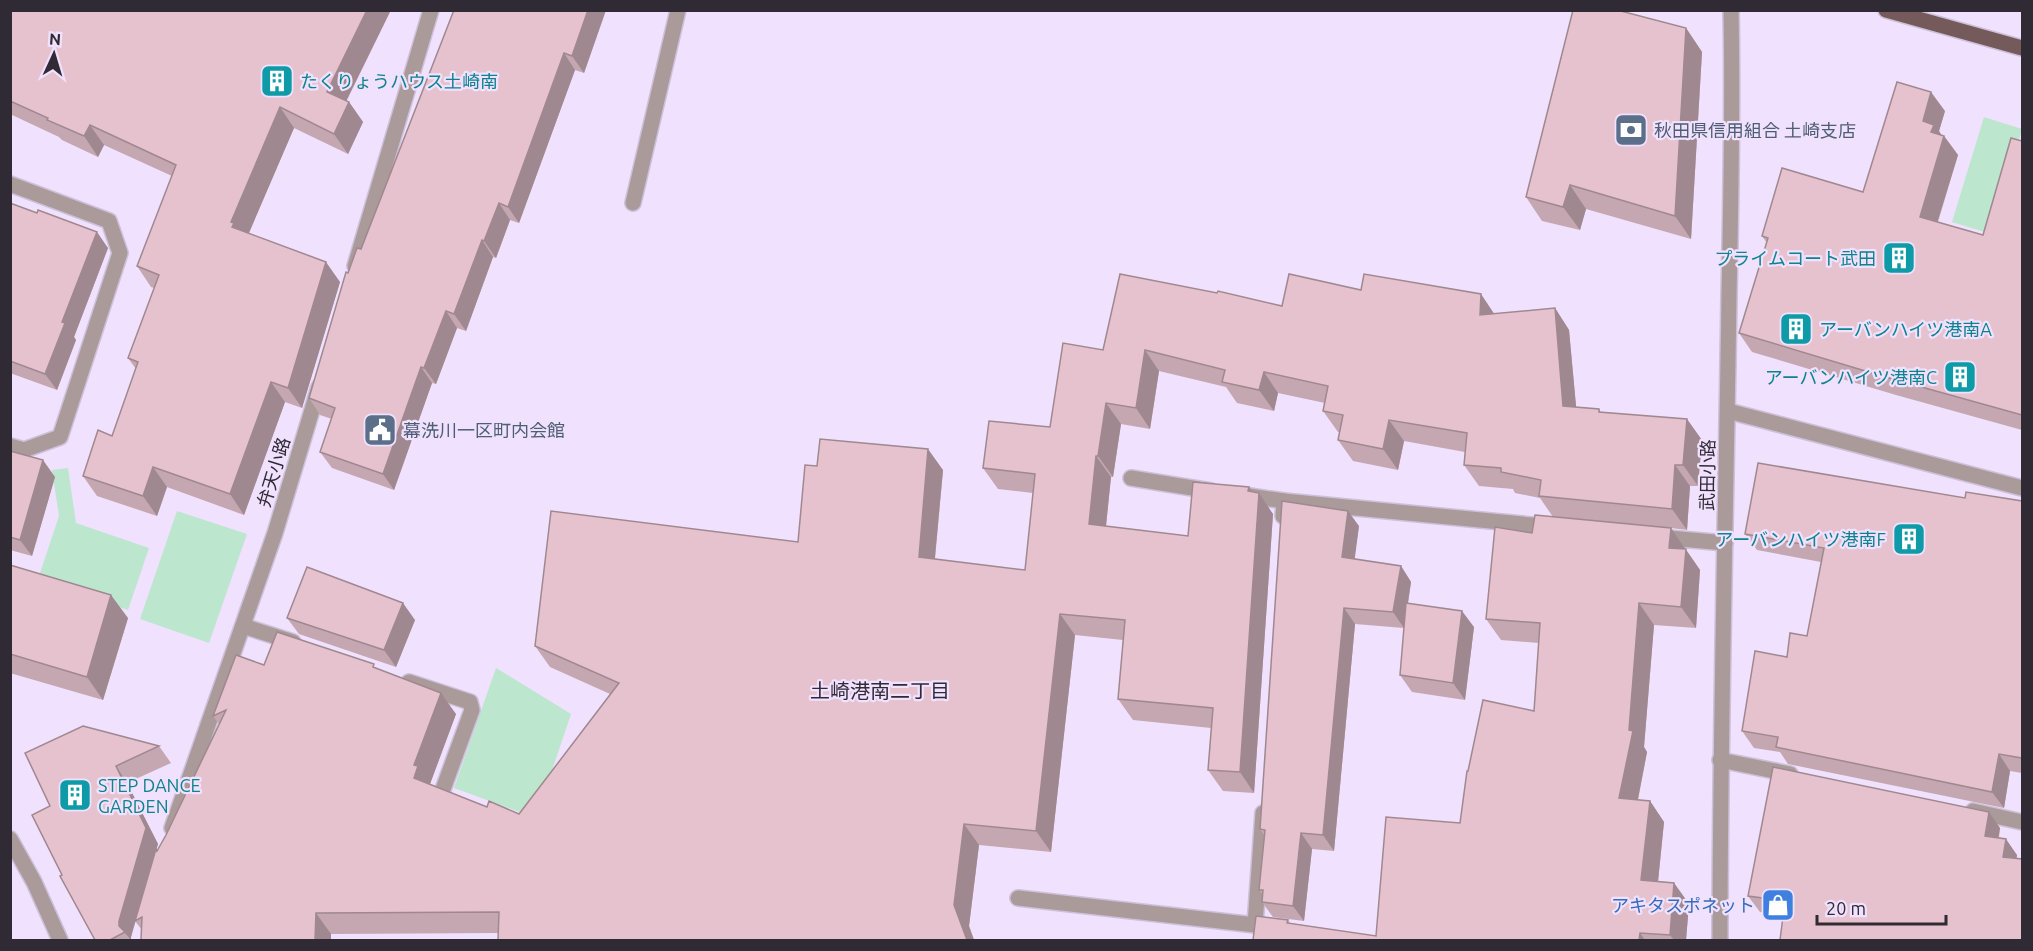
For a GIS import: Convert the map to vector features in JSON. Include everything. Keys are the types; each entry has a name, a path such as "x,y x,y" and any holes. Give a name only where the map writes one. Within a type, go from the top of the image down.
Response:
{"main road":[{"path":"1886,10 2022,48"}],"street":[{"path":"350,284 431,10"},
{"path":"633,203 678,10"},
{"name":"武田小路","path":"1720,940 1720,760 1728,411 1731,10"},
{"path":"10,184 109,221 120,253 60,437 24,450 10,446"},
{"name":"弁天小路","path":"167,845 275,533 323,374"},
{"path":"1728,411 2022,488"},
{"path":"1131,478 1284,501 1570,528"},
{"path":"1282,537 1284,501"},
{"path":"1642,535 1725,543"},
{"path":"243,626 311,649"},
{"path":"390,675 470,702 472,710 442,792"},
{"path":"1720,760 1802,777"},
{"path":"1256,925 1264,796"},
{"path":"1953,807 2022,822"},
{"path":"10,839 34,882 60,940"},
{"path":"1018,898 1277,928"}],"green space":[{"path":"1984,117 2022,129 1991,234 1952,222"},
{"path":"68,468 76,523 149,548 128,610 38,579 59,516 52,470"},
{"path":"177,511 247,534 209,643 140,619"},
{"path":"496,668 571,714 536,818 454,788"}],"building":[{"path":"10,10 367,10 327,92 349,102 334,134 280,107 231,222 234,223 232,227 326,262 288,388 271,382 230,494 153,467 143,496 83,476 98,430 112,436 138,362 128,358 159,275 137,266 176,165 90,125 84,136 10,101"},
{"path":"454,10 588,10 572,56 564,53 508,207 499,203 484,241 482,240 454,314 446,311 424,368 421,367 383,474 320,452 335,408 309,398 346,272 348,273 357,248 361,249"},
{"name":"秋田県信用組合 土崎支店","path":"1573,10 1617,10 1686,28 1675,216 1570,185 1563,207 1526,197"},
{"path":"1897,82 1931,92 1923,121 1934,125 1931,132 1944,136 1920,217 1983,235 2011,138 2022,141 2022,415 1739,333 1768,238 1762,236 1782,168 1863,192"},
{"path":"10,203 37,213 38,210 97,232 62,322 65,323 45,374 10,361"},
{"path":"1120,274 1217,293 1218,291 1282,306 1289,274 1361,290 1364,274 1481,294 1480,315 1555,308 1563,406 1599,409 1599,412 1687,419 1683,465 1675,465 1672,509 1539,496 1541,480 1501,472 1501,468 1464,465 1467,433 1389,420 1383,449 1338,440 1343,415 1323,411 1328,386 1264,372 1259,390 1222,382 1225,370 1145,350 1136,408 1106,403 1098,456 1096,456 1089,524 1188,536 1193,482 1249,487 1248,491 1259,493 1240,772 1208,770 1213,708 1118,699 1125,620 1060,614 1036,831 964,824 954,905 967,940 498,940 499,912 316,913 315,940 141,940 142,917 135,921 156,849 157,851 166,835 226,710 213,716 236,655 264,665 277,632 374,664 373,667 441,693 414,765 418,766 414,778 487,807 489,801 519,814 619,683 535,646 551,511 798,542 805,465 817,466 820,439 928,449 919,557 1025,570 1035,474 983,468 989,421 1050,427 1063,343 1103,350"},
{"path":"10,451 43,460 20,540 10,537"},
{"path":"1758,463 1965,498 1966,492 2022,501 2022,758 1999,754 1992,792 1776,747 1778,737 1742,731 1755,651 1787,657 1790,633 1807,636 1824,548 1745,534"},
{"path":"1282,501 1348,511 1342,557 1401,566 1393,612 1344,608 1323,835 1301,833 1293,906 1262,902 1263,890 1259,890 1265,830 1260,829"},
{"path":"1535,515 1671,528 1669,548 1686,549 1681,607 1639,603 1629,730 1633,731 1619,798 1650,801 1641,880 1674,883 1670,935 1640,933 1639,940 1253,940 1256,916 1288,920 1287,923 1376,936 1386,817 1460,823 1467,771 1483,700 1534,711 1540,623 1486,619 1495,527 1532,533"},
{"path":"10,565 111,595 87,677 10,654"},
{"path":"307,567 403,603 384,650 287,618"},
{"path":"1406,603 1462,611 1453,683 1400,675"},
{"path":"83,726 159,746 116,766 146,828 119,921 119,926 125,932 110,940 95,940 60,876 62,875 32,815 50,806 25,753"},
{"path":"1773,767 1989,812 1985,836 2006,839 2003,857 2022,859 2022,940 1780,940 1785,901 1748,896"}],"place":[{"name":"たくりょうハウス土崎南","path":"277,81"},
{"name":"秋田県信用組合 土崎支店","path":"1631,130"},
{"name":"プライムコート武田","path":"1899,258"},
{"name":"アーバンハイツ港南A","path":"1796,329"},
{"name":"アーバンハイツ港南C","path":"1960,377"},
{"name":"幕洗川一区町内会館","path":"380,430"},
{"name":"アーバンハイツ港南F","path":"1909,539"},
{"name":"STEP DANCE GARDEN","path":"75,795"},
{"name":"アキタスポネット","path":"1778,905"}],"district":[{"name":"土崎港南二丁目","path":"880,690"}]}
